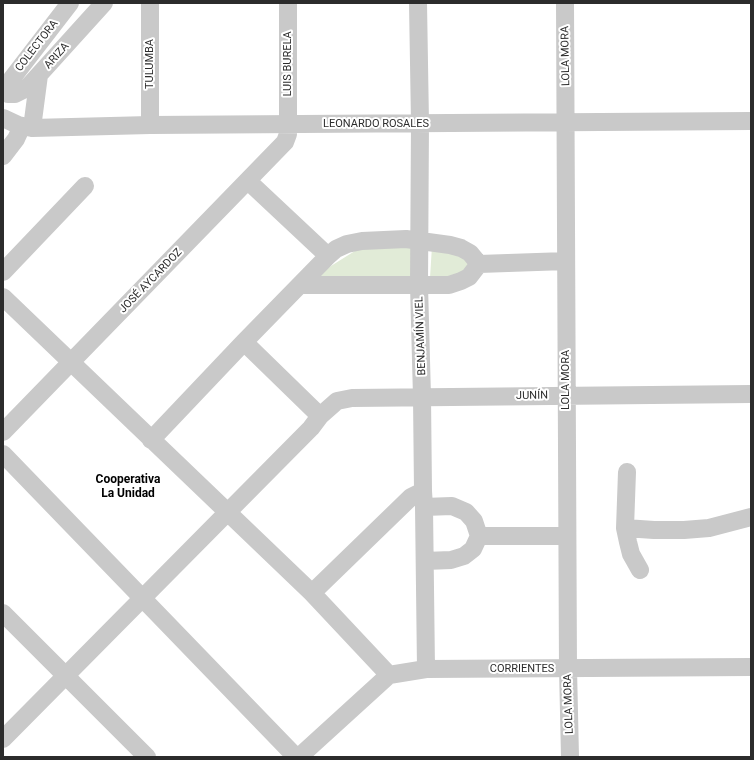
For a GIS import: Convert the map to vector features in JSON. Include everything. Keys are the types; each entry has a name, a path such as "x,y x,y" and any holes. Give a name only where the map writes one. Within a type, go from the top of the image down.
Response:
{"street":[{"name":"COLECTORA","path":"3,90 70,3"},
{"name":"ARIZA","path":"3,90 8,94 15,94 27,88 104,3"},
{"name":"TULUMBA","path":"150,3 150,125"},
{"name":"LUIS BURELA","path":"288,3 288,124"},
{"name":"BENJAMÍN VIEL","path":"418,3 420,123 419,285 426,669"},
{"name":"LOLA MORA","path":"565,3 566,395 570,757"},
{"path":"3,156 27,127 39,75"},
{"name":"LEONARDO ROSALES","path":"3,118 27,127 751,121"},
{"name":"JOSÉ AYCARDOZ","path":"3,432 285,142 288,134 288,124"},
{"path":"248,181 328,256"},
{"path":"3,272 86,186"},
{"path":"151,440 244,342 328,256 336,250 348,244 362,241 406,239 461,248 470,253 479,264"},
{"path":"479,264 566,261"},
{"path":"300,285 449,285 469,277 479,264"},
{"path":"3,297 312,593 389,675 299,757"},
{"path":"3,739 311,428 320,416 244,342"},
{"name":"JUNÍN","path":"320,416 337,401 352,398 751,394"},
{"path":"3,454 296,757"},
{"path":"627,472 626,528 631,554 640,570"},
{"path":"312,593 411,497 452,506 466,512 474,521 479,536 473,549 464,556 451,560 425,561"},
{"path":"626,528 654,530 709,528 751,517"},
{"path":"479,536 567,536"},
{"path":"3,613 147,757"},
{"name":"CORRIENTES","path":"389,675 426,669 751,667"}],"green space":[{"path":"412,246 413,277 409,280 315,276 358,249"},
{"path":"432,246 466,258 469,264 458,276 430,278"}],"district":[{"name":"Cooperativa La Unidad","path":"128,487"}]}
